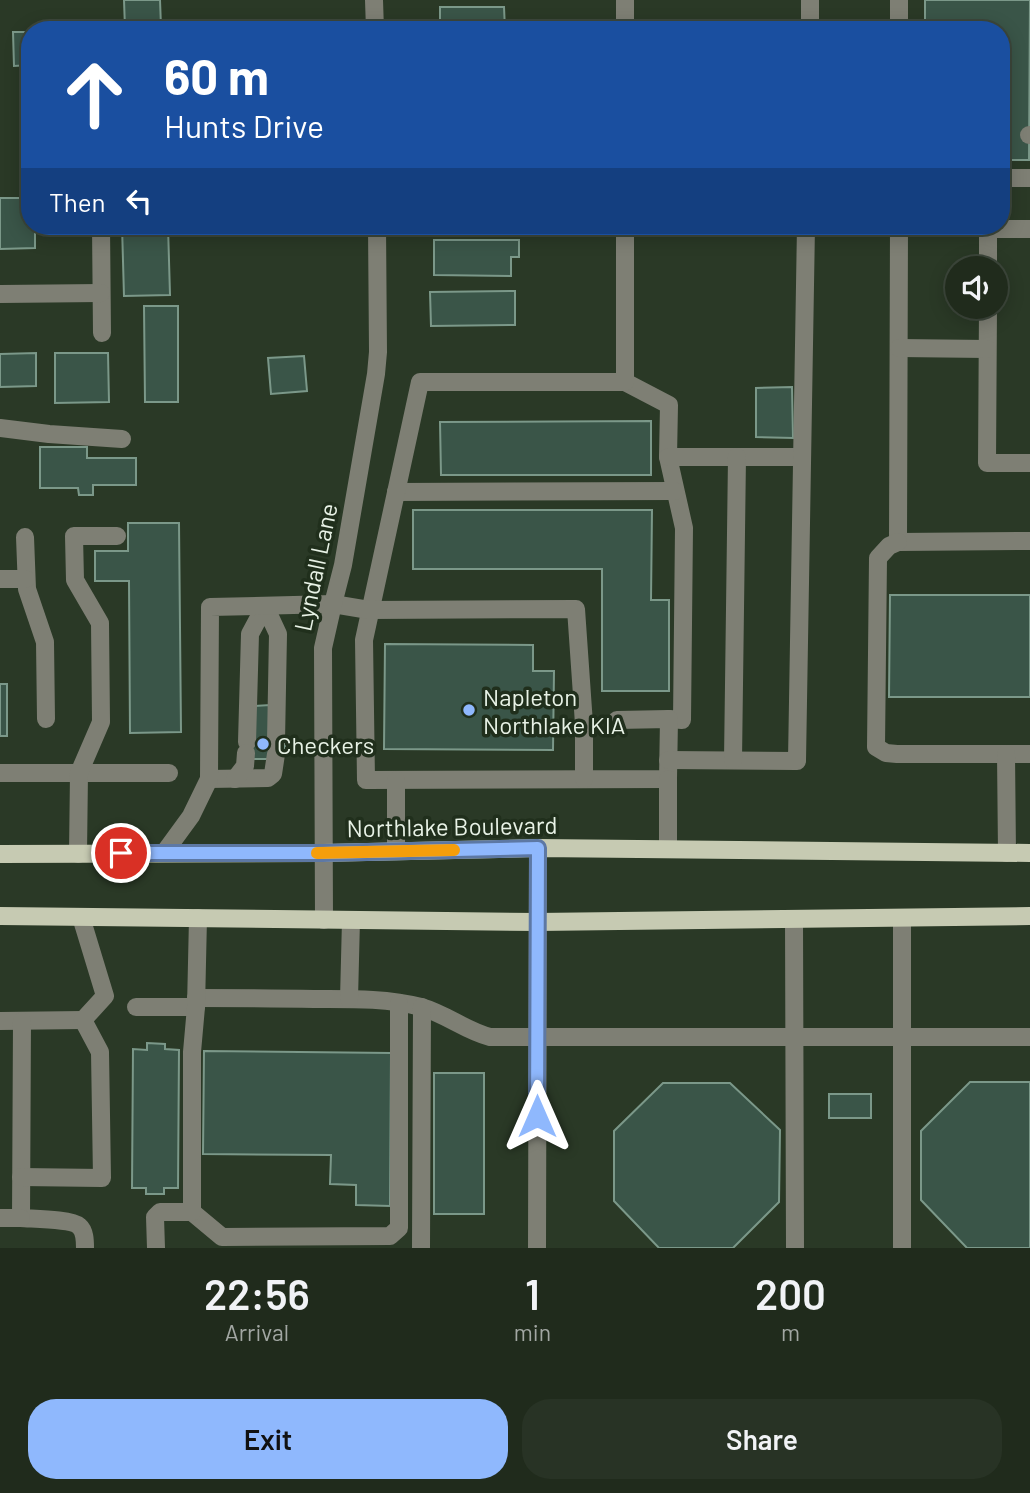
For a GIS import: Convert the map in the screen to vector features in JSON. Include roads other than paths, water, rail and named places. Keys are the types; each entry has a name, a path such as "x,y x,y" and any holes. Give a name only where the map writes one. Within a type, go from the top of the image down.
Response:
{"main road":[{"name":"Northlake Boulevard","path":"0,854 323,853 538,848 1030,853"},
{"path":"0,916 537,922 1030,916"}],"street":[{"path":"374,0 375,21"},
{"path":"625,0 625,21"},
{"path":"810,0 810,21"},
{"path":"899,21 900,0"},
{"path":"1010,178 1030,178"},
{"path":"1010,229 1030,229"},
{"path":"101,235 102,332"},
{"name":"Lyndall Lane","path":"324,920 323,648 344,565 378,352 377,235"},
{"path":"625,235 625,382"},
{"path":"668,760 797,761 806,235"},
{"path":"898,542 899,235"},
{"path":"988,235 988,256"},
{"path":"0,294 101,293"},
{"path":"988,319 987,463 1030,463"},
{"path":"899,348 987,349"},
{"path":"617,720 682,720 684,528 668,457 669,405 625,382 420,382 364,640 366,780 668,779"},
{"path":"0,428 121,439"},
{"path":"668,457 802,457"},
{"path":"733,760 737,457"},
{"path":"396,492 676,491"},
{"path":"78,854 79,773 101,722 100,624 75,580 74,536 117,536"},
{"path":"25,537 27,589 45,642 46,719"},
{"path":"1030,541 898,542 889,546 878,558 876,747 886,753 897,754 1030,754"},
{"path":"0,579 26,579"},
{"path":"164,853 191,816 209,779 210,607 333,604 369,610 576,609 584,724 584,779"},
{"path":"209,779 268,778 273,774 278,634 265,606"},
{"path":"235,779 244,765 247,748 250,634 265,606"},
{"path":"668,849 669,719"},
{"path":"1006,754 1007,852"},
{"path":"0,773 169,773"},
{"path":"396,780 396,852"},
{"path":"537,1248 538,848"},
{"path":"0,1021 83,1020 105,996 81,917"},
{"path":"192,1212 192,1052 198,918"},
{"path":"902,918 902,1248"},
{"path":"794,919 795,1248"},
{"path":"349,999 351,920"},
{"path":"136,1007 349,999 399,1003 422,1007 490,1037 1030,1037"},
{"path":"156,1248 155,1217 160,1212 192,1212 222,1237 390,1236 399,1227 399,1003"},
{"path":"421,1248 422,1007"},
{"path":"21,1177 102,1178 100,1052 83,1020"},
{"path":"21,1218 22,1021"},
{"path":"0,1218 68,1222 79,1226 85,1236 85,1248"}],"place":[{"name":"Napleton Northlake KIA","path":"469,710"},
{"name":"Checkers","path":"263,744"}]}
